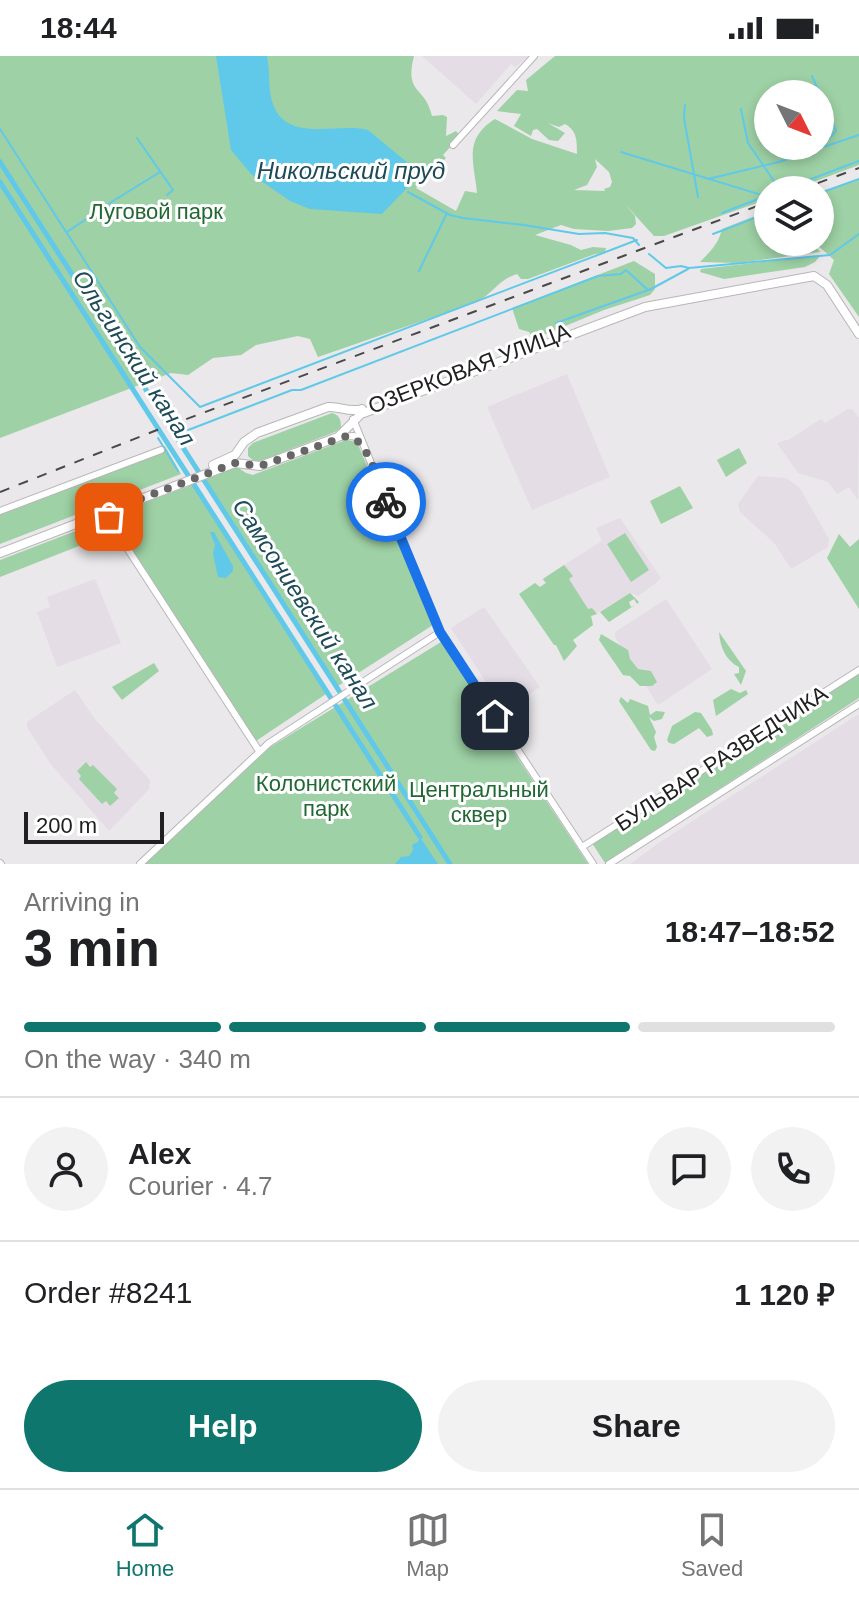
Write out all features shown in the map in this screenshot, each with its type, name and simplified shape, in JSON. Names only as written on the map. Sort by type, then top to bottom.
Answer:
[{"type":"street","points":[[453,145],[534,56]]},
{"type":"street","name":"ОЗЕРКОВАЯ УЛИЦА","points":[[338,437],[352,415],[650,301],[796,273],[818,275]]},
{"type":"street","points":[[818,275],[830,281],[859,326]]},
{"type":"street","points":[[818,275],[859,334]]},
{"type":"street","name":"ОЗЕРКОВАЯ УЛИЦА","points":[[206,471],[235,455],[248,438],[257,433],[328,407],[340,407],[352,415]]},
{"type":"street","points":[[352,415],[440,632],[593,864]]},
{"type":"street","name":"ОЗЕРКОВАЯ УЛИЦА","points":[[0,550],[206,471],[237,462],[255,466],[338,437],[354,436],[362,444]]},
{"type":"street","points":[[248,438],[244,454],[255,466]]},
{"type":"street","points":[[0,511],[161,450]]},
{"type":"street","points":[[105,510],[259,751]]},
{"type":"street","points":[[140,864],[259,751],[440,632]]},
{"type":"street","name":"БУЛЬВАР РАЗВЕДЧИКА","points":[[582,847],[859,670]]},
{"type":"street","name":"БУЛЬВАР РАЗВЕДЧИКА","points":[[609,864],[859,704]]},
{"type":"shaded area","points":[[422,56],[529,56],[515,67],[511,64],[476,104]]},
{"type":"shaded area","points":[[567,374],[610,477],[532,510],[487,407]]},
{"type":"shaded area","points":[[852,409],[859,418],[858,500],[849,487],[837,494],[828,482],[798,473],[777,443],[790,439],[821,419],[825,423]]},
{"type":"shaded area","points":[[758,476],[786,478],[800,488],[829,539],[828,547],[791,569],[775,544],[740,512],[738,504]]},
{"type":"shaded area","points":[[620,518],[661,578],[657,582],[638,596],[630,593],[592,616],[580,615],[540,587],[545,583],[542,579],[602,541],[596,528]]},
{"type":"shaded area","points":[[95,579],[121,643],[57,667],[37,612],[50,607],[47,597]]},
{"type":"shaded area","points":[[666,599],[712,669],[658,705],[615,637],[615,632]]},
{"type":"shaded area","points":[[484,607],[540,687],[504,710],[451,628]]},
{"type":"shaded area","points":[[75,690],[95,719],[150,780],[149,789],[109,831],[50,763],[27,727],[27,722]]},
{"type":"shaded area","points":[[859,714],[859,864],[630,864],[660,842]]},
{"type":"green space","name":"Луговой парк","points":[[0,56],[414,56],[413,84],[425,99],[432,116],[447,117],[446,136],[456,131],[460,136],[443,155],[446,158],[416,188],[456,211],[465,191],[477,193],[474,143],[495,119],[532,139],[577,154],[576,136],[565,124],[559,127],[548,123],[565,133],[558,141],[549,140],[537,129],[531,136],[514,126],[521,114],[497,111],[517,90],[528,91],[526,80],[555,56],[859,56],[859,165],[830,176],[754,176],[754,204],[664,236],[654,236],[624,203],[635,216],[636,224],[632,228],[608,231],[561,225],[535,235],[581,250],[606,248],[605,253],[528,279],[521,279],[517,274],[511,276],[477,302],[318,357],[310,339],[298,336],[256,345],[241,355],[213,358],[188,375],[171,373],[0,438]],"holes":[[[595,159],[609,172],[612,182],[605,191],[574,190],[587,185],[597,167]]]},
{"type":"green space","points":[[859,179],[859,317],[829,274],[834,260],[830,256],[834,256],[834,188]]},
{"type":"green space","points":[[754,216],[754,256],[790,256],[738,263],[700,262],[711,251],[722,229]]},
{"type":"green space","points":[[820,256],[805,267],[724,279],[700,272],[701,269]]},
{"type":"green space","points":[[634,261],[655,274],[655,289],[650,295],[534,339],[529,332],[519,329],[512,308]]},
{"type":"green space","points":[[332,413],[341,423],[341,428],[335,432],[260,461],[248,456],[248,448],[253,443]]},
{"type":"green space","points":[[346,440],[357,442],[433,625],[338,686],[204,480],[237,467],[253,475]]},
{"type":"green space","points":[[165,446],[181,474],[0,544],[0,508]]},
{"type":"green space","points":[[739,448],[747,463],[726,477],[717,460]]},
{"type":"green space","points":[[192,485],[326,694],[256,741],[113,521],[116,513]]},
{"type":"green space","points":[[680,486],[693,508],[661,524],[650,501]]},
{"type":"green space","points":[[105,522],[112,533],[0,577],[0,560]]},
{"type":"green space","points":[[625,533],[649,570],[631,582],[607,544]]},
{"type":"green space","points":[[839,534],[850,547],[859,539],[859,609],[827,558]]},
{"type":"green space","points":[[564,565],[573,576],[569,579],[588,609],[592,608],[597,614],[591,616],[593,625],[573,640],[577,646],[564,661],[519,594],[535,583],[540,587],[546,583],[543,579]]},
{"type":"green space","points":[[630,593],[639,602],[637,604],[634,599],[629,602],[631,607],[635,605],[609,622],[600,612]]},
{"type":"green space","points":[[719,632],[746,671],[741,685],[734,674],[739,673],[739,667],[724,653]]},
{"type":"green space","points":[[601,634],[628,650],[630,659],[638,669],[651,671],[657,682],[652,686],[640,686],[630,676],[623,675],[599,640]]},
{"type":"green space","points":[[441,642],[588,864],[145,864],[267,749]]},
{"type":"green space","points":[[154,663],[159,671],[122,700],[112,687]]},
{"type":"green space","points":[[859,674],[859,698],[605,863],[592,843]]},
{"type":"green space","points":[[731,689],[740,693],[746,690],[748,694],[716,716],[713,700]]},
{"type":"green space","points":[[621,697],[628,703],[630,699],[648,706],[650,715],[656,711],[665,712],[662,719],[654,721],[649,717],[656,732],[655,751],[651,750],[619,701]]},
{"type":"green space","points":[[695,712],[701,713],[713,735],[707,737],[699,728],[674,744],[669,743],[667,740],[672,726]]},
{"type":"green space","points":[[86,762],[117,789],[114,793],[119,798],[110,806],[106,801],[102,804],[79,779],[81,776],[77,771]]},
{"type":"water","name":"Никольский пруд","points":[[216,56],[267,56],[272,101],[278,115],[300,127],[368,130],[414,168],[415,175],[407,188],[382,214],[310,209],[290,201],[251,174],[231,150]]},
{"type":"water","points":[[210,532],[214,532],[233,566],[233,571],[226,578],[218,577],[213,554],[215,545]]},
{"type":"water","points":[[420,837],[438,864],[395,864],[401,857],[409,856],[412,845]]},
{"type":"waterway","points":[[812,76],[814,80]]},
{"type":"waterway","points":[[685,105],[684,118],[698,197]]},
{"type":"waterway","points":[[741,109],[748,143],[770,176]]},
{"type":"waterway","points":[[834,126],[834,133]]},
{"type":"waterway","points":[[0,129],[140,347],[200,407],[637,240]]},
{"type":"waterway","points":[[708,179],[779,162],[859,135]]},
{"type":"waterway","points":[[137,138],[173,190],[167,195]]},
{"type":"waterway","points":[[621,152],[754,193]]},
{"type":"waterway","points":[[819,176],[859,161]]},
{"type":"waterway","name":"Самсониевский канал","points":[[0,162],[450,864]]},
{"type":"waterway","points":[[118,198],[160,172]]},
{"type":"waterway","points":[[834,188],[859,179]]},
{"type":"waterway","name":"Ольгинский канал","points":[[0,182],[420,837]]},
{"type":"waterway","points":[[408,192],[450,215],[463,218],[579,234],[605,233],[633,238],[639,245]]},
{"type":"waterway","points":[[67,232],[119,197]]},
{"type":"waterway","points":[[722,213],[754,200]]},
{"type":"waterway","points":[[419,271],[446,215]]},
{"type":"waterway","points":[[713,234],[754,218]]},
{"type":"waterway","points":[[649,254],[666,268],[830,255],[859,234]]},
{"type":"waterway","points":[[556,323],[651,289],[688,269]]},
{"type":"waterway","points":[[183,432],[598,276],[621,274],[626,270],[648,290]]},
{"type":"waterway","points":[[158,438],[178,471]]},
{"type":"railway","points":[[834,177],[859,168]]},
{"type":"railway","points":[[0,492],[157,430],[754,207]]},
{"type":"way so far","points":[[109,517],[106,512],[235,463],[260,466],[347,436],[354,436],[362,444],[386,502]]},
{"type":"route","points":[[386,502],[440,632],[495,716]]},
{"type":"park label","name":"Колонистский парк","points":[[326,796]]},
{"type":"park label","name":"Центральный сквер","points":[[479,802]]}]
